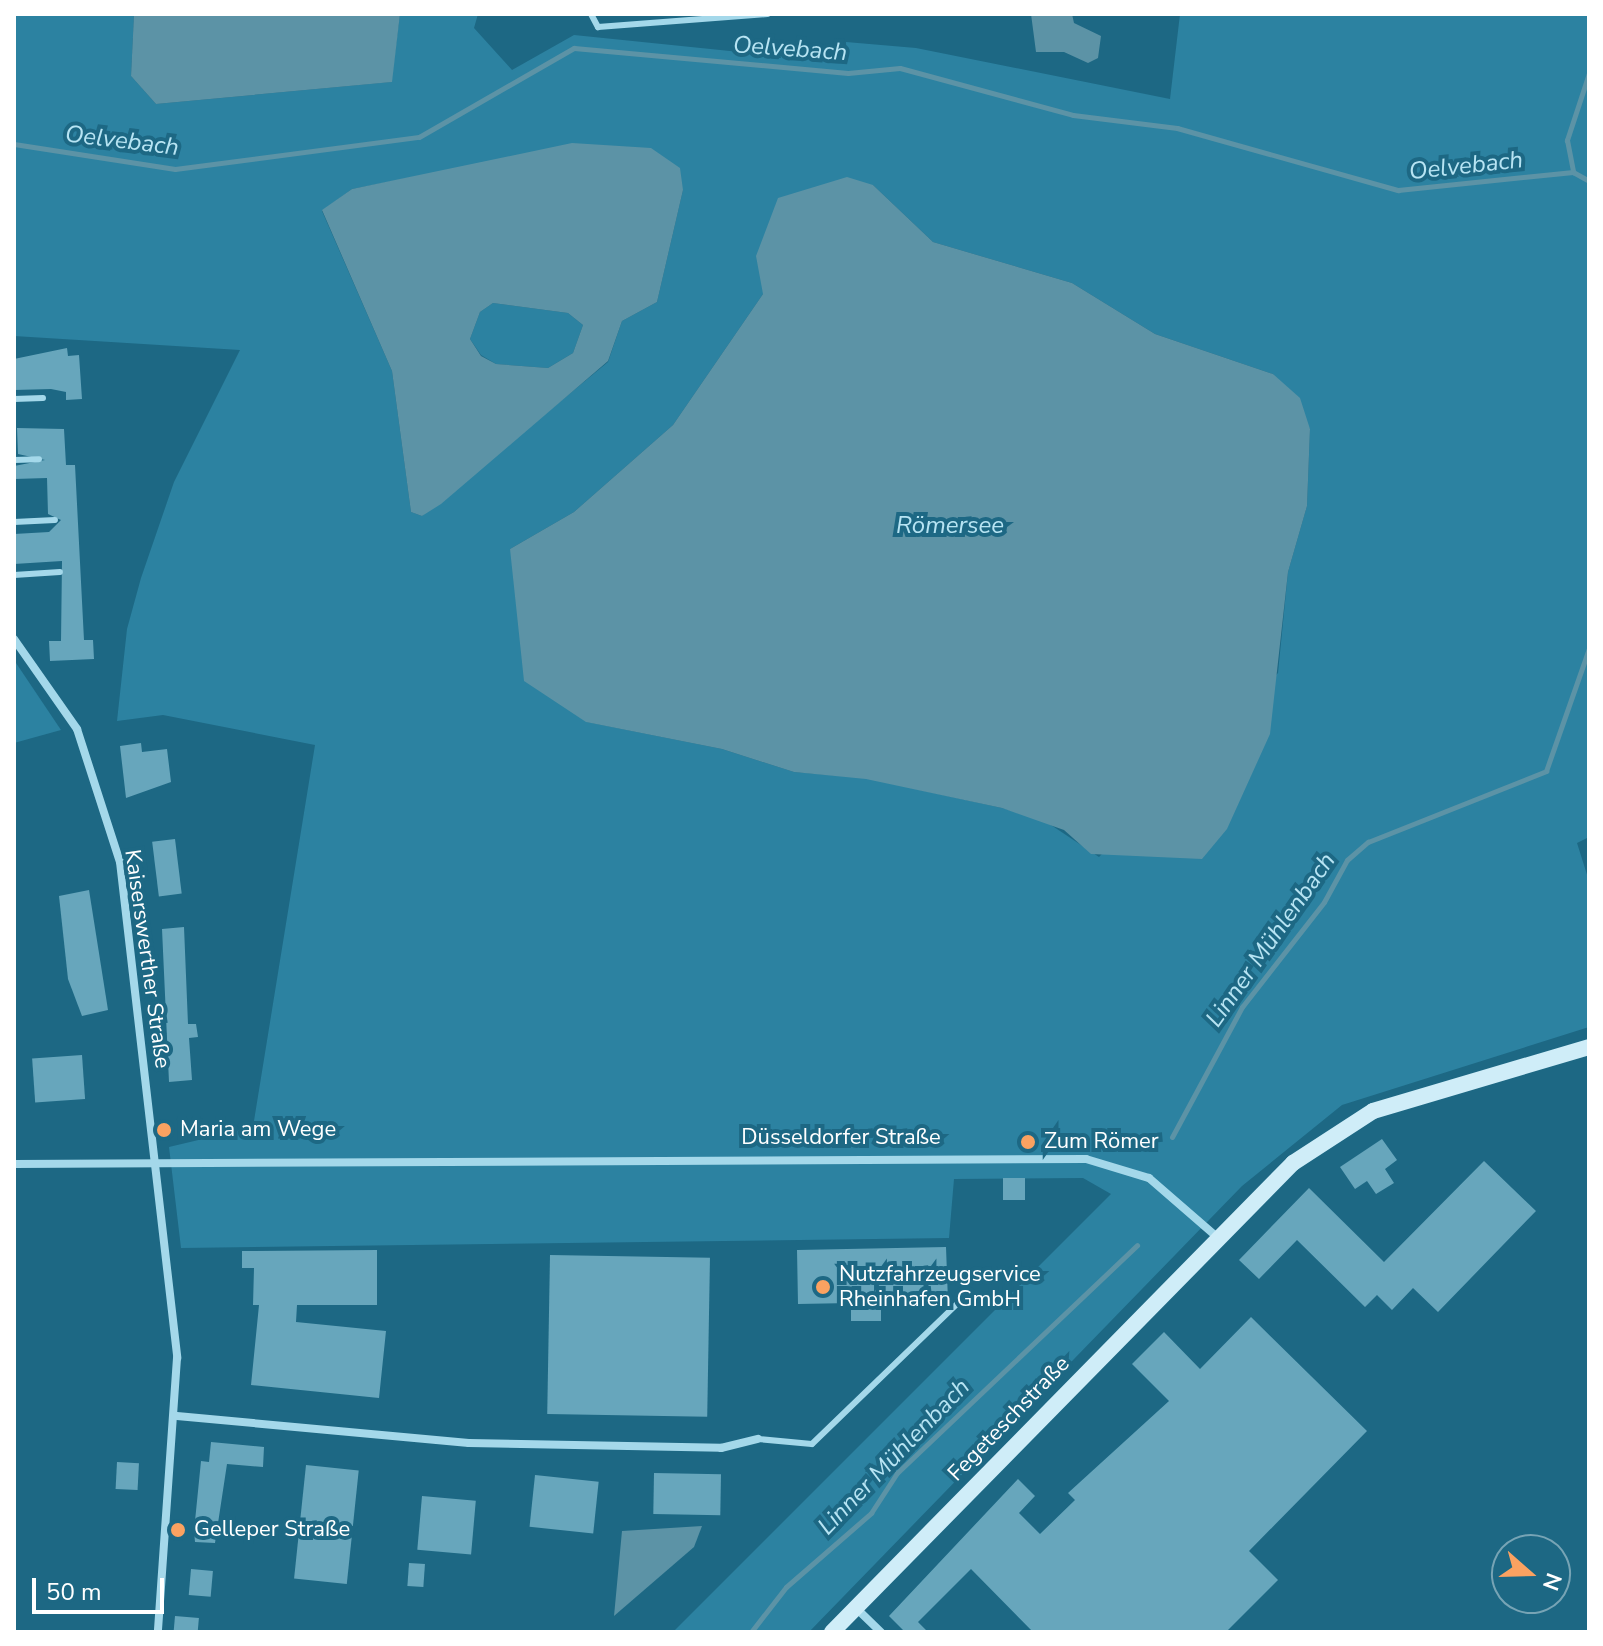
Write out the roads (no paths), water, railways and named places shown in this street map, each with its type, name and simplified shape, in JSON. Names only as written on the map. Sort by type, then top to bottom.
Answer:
[{"type":"main road","points":[[1217,1237],[1293,1163],[1373,1111],[1589,1047]]},
{"type":"main road","name":"Fegeteschstraße","points":[[832,1632],[1217,1237]]},
{"type":"street","name":"Kaiserswerther Straße","points":[[14,639],[77,729],[120,862],[156,1163]]},
{"type":"street","name":"Düsseldorfer Straße","points":[[14,1164],[1086,1159],[1149,1178],[1217,1237]]},
{"type":"street","points":[[156,1163],[177,1416],[158,1632]]},
{"type":"street","points":[[177,1416],[469,1443],[721,1448],[758,1439]]},
{"type":"street","points":[[856,1607],[881,1632]]},
{"type":"lane","points":[[591,14],[598,27],[768,14]]},
{"type":"lane","points":[[14,399],[43,398]]},
{"type":"lane","points":[[14,460],[39,459]]},
{"type":"lane","points":[[14,522],[55,520]]},
{"type":"lane","points":[[14,575],[60,572]]},
{"type":"lane","points":[[758,1439],[812,1444],[964,1297],[965,1273]]},
{"type":"water","points":[[134,14],[400,14],[392,82],[156,104],[131,76]]},
{"type":"water","points":[[1031,14],[1072,14],[1074,23],[1101,36],[1098,58],[1088,63],[1064,52],[1036,52]]},
{"type":"water","points":[[572,143],[651,148],[680,168],[683,190],[657,302],[622,321],[608,361],[441,504],[422,516],[411,512],[392,371],[322,210],[352,189]],"holes":[[[493,303],[568,313],[583,325],[573,353],[548,368],[496,364],[481,356],[470,339],[480,312]]]},
{"type":"water","name":"Römersee","points":[[847,177],[873,185],[933,242],[1072,283],[1155,334],[1273,374],[1300,398],[1310,429],[1307,506],[1288,572],[1270,734],[1227,829],[1202,859],[1091,854],[1064,830],[1002,808],[866,779],[794,772],[722,749],[586,722],[524,681],[510,549],[574,512],[673,425],[763,294],[756,256],[778,198]]},
{"type":"water","points":[[702,1526],[694,1547],[614,1616],[622,1531]]},
{"type":"waterway","name":"Oelvebach","points":[[14,144],[175,169],[419,137],[574,48],[848,73],[900,68],[1073,115],[1177,128],[1398,190],[1573,172]]},
{"type":"waterway","name":"Linner Mühlenbach","points":[[1589,73],[1567,140],[1573,172],[1589,181]]},
{"type":"waterway","name":"Linner Mühlenbach","points":[[1172,1137],[1242,1007],[1324,902],[1347,860],[1368,842],[1546,771],[1589,648]]},
{"type":"waterway","name":"Linner Mühlenbach","points":[[751,1632],[786,1587],[871,1513],[897,1473],[1137,1245]]},
{"type":"place","name":"Maria am Wege","points":[[164,1130]]},
{"type":"place","name":"Zum Römer","points":[[1028,1142]]},
{"type":"place","name":"Nutzfahrzeugservice Rheinhafen GmbH","points":[[823,1287]]},
{"type":"place","name":"Gelleper Straße","points":[[178,1530]]}]
